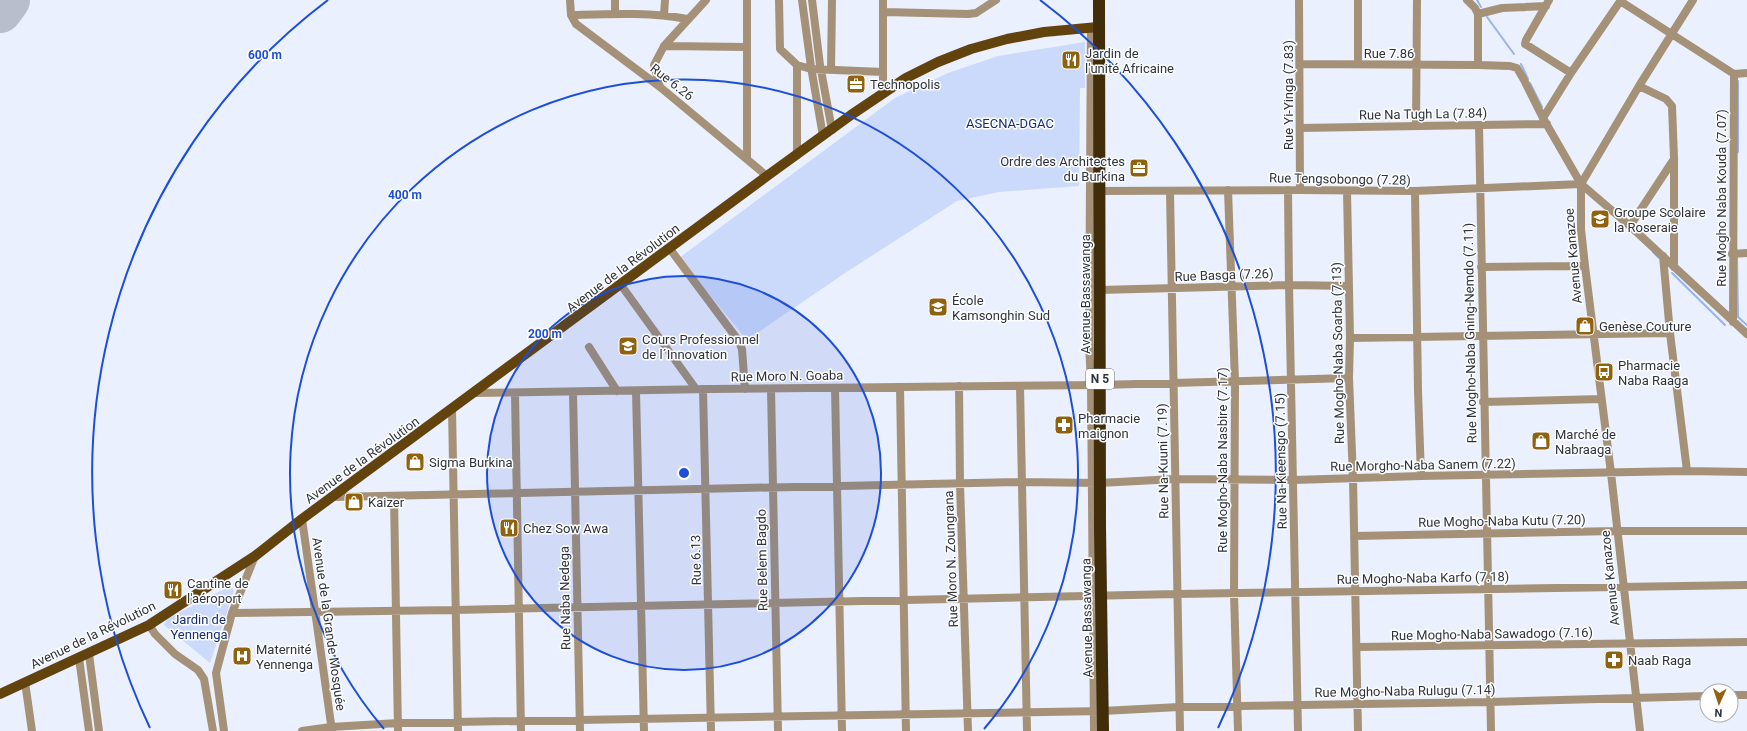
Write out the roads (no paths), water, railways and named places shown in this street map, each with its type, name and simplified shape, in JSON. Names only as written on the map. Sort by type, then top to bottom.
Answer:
[{"type":"highway","name":"Avenue Bassawanga","points":[[1098,0],[1095,27],[1099,191],[1099,290],[1095,385],[1096,597],[1098,711],[1103,731]]},
{"type":"main road","name":"Avenue de la Révolution","points":[[0,694],[149,625],[255,556],[767,176],[883,93],[922,69],[971,49],[1022,36],[1095,27]]},
{"type":"street","points":[[615,0],[615,13]]},
{"type":"street","points":[[664,15],[665,0]]},
{"type":"street","points":[[660,87],[654,65],[664,46],[687,19],[706,0]]},
{"type":"street","points":[[747,0],[747,158]]},
{"type":"street","points":[[779,0],[780,48],[797,66],[811,69],[883,72]]},
{"type":"street","points":[[802,0],[811,69],[828,133]]},
{"type":"street","points":[[812,0],[828,133]]},
{"type":"street","points":[[831,70],[832,0]]},
{"type":"street","points":[[883,93],[884,0]]},
{"type":"street","points":[[884,12],[968,14],[976,13],[996,0]]},
{"type":"street","name":"Rue Yi-Yinga (7.83)","points":[[1299,0],[1300,190]]},
{"type":"street","points":[[1358,0],[1358,64]]},
{"type":"street","points":[[1416,126],[1417,0]]},
{"type":"street","points":[[1467,0],[1475,8],[1478,14],[1478,65]]},
{"type":"street","points":[[1581,184],[1639,86],[1693,0]]},
{"type":"street","points":[[569,1],[571,15],[615,13],[664,15],[687,19]]},
{"type":"street","points":[[1747,73],[1734,74],[1620,1],[1571,74],[1545,121],[1581,184],[1630,226],[1747,334]]},
{"type":"street","points":[[1478,14],[1502,4],[1548,3]]},
{"type":"street","points":[[1548,3],[1525,44],[1571,74]]},
{"type":"street","name":"Rue 6.26","points":[[571,15],[576,24],[660,87],[767,176]]},
{"type":"street","points":[[1095,27],[1089,342],[1095,385]]},
{"type":"street","points":[[806,30],[815,28]]},
{"type":"street","points":[[664,46],[747,47]]},
{"type":"street","name":"Rue 7.86","points":[[1300,64],[1510,66],[1517,68],[1545,121]]},
{"type":"street","points":[[797,66],[797,156]]},
{"type":"street","name":"Rue Mogho Naba Kouda (7.07)","points":[[1733,322],[1732,254],[1734,74]]},
{"type":"street","points":[[1639,86],[1666,99],[1671,105],[1674,158],[1674,267]]},
{"type":"street","name":"Rue Na Tugh La (7.84)","points":[[1300,128],[1479,126],[1545,121]]},
{"type":"street","name":"Rue Mogho-Naba Gning-Nemdo (7.11)","points":[[1479,126],[1483,402],[1489,589],[1491,731]]},
{"type":"street","points":[[1630,226],[1674,158]]},
{"type":"street","name":"Rue Tengsobongo (7.28)","points":[[1099,191],[1170,192],[1300,190],[1415,192],[1581,184]]},
{"type":"street","name":"Avenue Kanazoe","points":[[1581,184],[1581,229],[1611,473],[1629,644],[1640,731]]},
{"type":"street","name":"Rue Mogho-Naba Nasbire (7.17)","points":[[1228,190],[1235,382],[1234,593],[1238,731]]},
{"type":"street","name":"Rue Na-Kieensgo (7.15)","points":[[1288,190],[1298,731]]},
{"type":"street","name":"Rue Mogho-Naba Soarba (7.13)","points":[[1347,191],[1350,338],[1349,378],[1353,478],[1358,731]]},
{"type":"street","name":"Rue Na-Kuuni (7.19)","points":[[1170,192],[1180,731]]},
{"type":"street","points":[[1415,192],[1421,476]]},
{"type":"street","points":[[670,249],[738,340],[742,349],[745,389]]},
{"type":"street","points":[[1732,254],[1747,253]]},
{"type":"street","points":[[1663,256],[1670,333],[1687,471]]},
{"type":"street","points":[[1481,267],[1585,266]]},
{"type":"street","name":"Rue Basga (7.26)","points":[[1099,290],[1289,284],[1349,286]]},
{"type":"street","points":[[621,285],[699,389]]},
{"type":"street","points":[[1350,338],[1670,333]]},
{"type":"street","points":[[589,348],[617,391]]},
{"type":"street","name":"Rue Moro N. Goaba","points":[[474,393],[1095,385],[1174,382],[1235,382],[1292,378],[1349,378]]},
{"type":"street","name":"Rue Moro N. Zoungrana","points":[[959,386],[960,484],[968,731]]},
{"type":"street","points":[[1020,386],[1025,597],[1026,731]]},
{"type":"street","points":[[900,387],[906,731]]},
{"type":"street","points":[[835,388],[842,731]]},
{"type":"street","name":"Rue 6.13","points":[[699,389],[706,489],[711,731]]},
{"type":"street","name":"Rue Belem Bagdo","points":[[771,389],[778,731]]},
{"type":"street","points":[[636,391],[644,731]]},
{"type":"street","name":"Rue Naba Nedega","points":[[573,392],[580,731]]},
{"type":"street","points":[[515,393],[521,731]]},
{"type":"street","points":[[1483,402],[1601,399]]},
{"type":"street","points":[[452,409],[458,731]]},
{"type":"street","name":"Rue Morgho-Naba Sanem (7.22)","points":[[333,497],[1022,482],[1096,483],[1175,479],[1294,480],[1687,471],[1747,472]]},
{"type":"street","points":[[394,496],[398,727]]},
{"type":"street","name":"Avenue de la Grande Mosquée","points":[[302,520],[332,729]]},
{"type":"street","name":"Rue Mogho-Naba Kutu (7.20)","points":[[1354,536],[1617,531],[1747,531]]},
{"type":"street","points":[[224,731],[216,674],[232,613],[255,556]]},
{"type":"street","name":"Rue Mogho-Naba Karfo (7.18)","points":[[232,613],[455,610],[904,599],[964,600],[1025,597],[1096,597],[1177,594],[1747,585]]},
{"type":"street","points":[[149,625],[155,634],[175,654],[198,670],[204,679],[213,731]]},
{"type":"street","name":"Rue Mogho-Naba Sawadogo (7.16)","points":[[1357,647],[1747,642]]},
{"type":"street","points":[[84,656],[89,731]]},
{"type":"street","points":[[84,656],[99,731]]},
{"type":"street","points":[[25,682],[32,731]]},
{"type":"street","name":"Rue Mogho-Naba Rulugu (7.14)","points":[[302,731],[398,727],[458,722],[842,714],[1098,711],[1237,706],[1490,702],[1699,696]]},
{"type":"street","points":[[1094,731],[1098,711]]},
{"type":"waterway","points":[[1477,0],[1481,7]]},
{"type":"waterway","points":[[1487,17],[1514,54]]},
{"type":"waterway","points":[[1521,64],[1528,79]]},
{"type":"waterway","points":[[1738,81],[1738,152]]},
{"type":"waterway","points":[[1530,83],[1542,107]]},
{"type":"waterway","points":[[1653,252],[1659,258]]},
{"type":"waterway","points":[[1737,257],[1738,317],[1747,325]]},
{"type":"waterway","points":[[1672,273],[1725,325]]},
{"type":"place","name":"Jardin de l'unité Africaine","points":[[1071,60]]},
{"type":"place","name":"Technopolis","points":[[856,84]]},
{"type":"place","name":"Ordre des Architectes du Burkina","points":[[1139,168]]},
{"type":"place","name":"Groupe Scolaire la Roseraie","points":[[1600,219]]},
{"type":"place","name":"École Kamsonghin Sud","points":[[938,307]]},
{"type":"place","name":"Genèse Couture","points":[[1585,326]]},
{"type":"place","name":"Cours Professionnel de l´Innovation","points":[[628,346]]},
{"type":"place","name":"Pharmacie Naba Raaga","points":[[1604,372]]},
{"type":"place","name":"Pharmacie maignon","points":[[1064,425]]},
{"type":"place","name":"Marché de Nabraaga","points":[[1541,441]]},
{"type":"place","name":"Sigma Burkina","points":[[415,462]]},
{"type":"place","name":"Kaizer","points":[[354,502]]},
{"type":"place","name":"Chez Sow Awa","points":[[509,528]]},
{"type":"place","name":"Cantine de l'aéroport","points":[[173,590]]},
{"type":"place","name":"Maternité Yennenga","points":[[242,656]]},
{"type":"place","name":"Naab Raga","points":[[1614,660]]},
{"type":"park label","name":"ASECNA-DGAC","points":[[1010,123]]},
{"type":"park label","name":"Jardin de Yennenga","points":[[199,626]]}]
